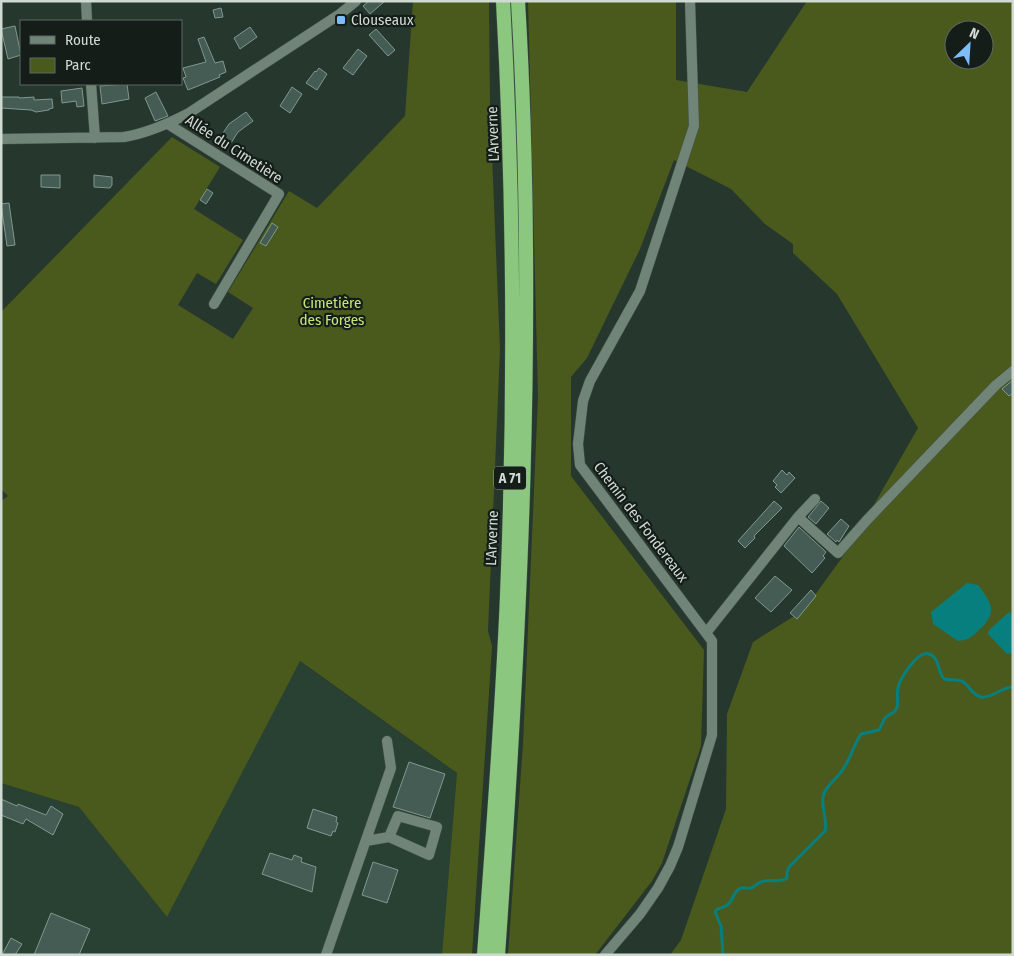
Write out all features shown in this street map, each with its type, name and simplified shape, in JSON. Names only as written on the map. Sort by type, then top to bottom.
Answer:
[{"type":"highway","name":"L'Arverne","points":[[484,955],[506,597],[512,393],[511,213],[503,1]]},
{"type":"highway","name":"L'Arverne","points":[[498,955],[520,597],[526,402],[526,217],[518,1]]},
{"type":"street","points":[[86,1],[87,20]]},
{"type":"street","points":[[1,139],[95,138],[140,134],[168,124],[300,40],[356,1]]},
{"type":"street","name":"Chemin des Fondereaux","points":[[605,955],[640,914],[670,866],[678,847],[712,735],[712,641],[580,465],[578,444],[583,401],[590,381],[640,291],[694,126],[690,1]]},
{"type":"street","points":[[91,85],[95,138]]},
{"type":"street","name":"Allée du Cimetière","points":[[168,124],[279,194],[214,304]]},
{"type":"street","points":[[798,517],[838,553],[996,385],[1013,371]]},
{"type":"street","points":[[706,633],[798,517],[815,499]]},
{"type":"street","points":[[326,955],[391,768],[387,740]]},
{"type":"street","points":[[366,841],[389,837],[429,855],[437,827],[398,816],[389,837]]},
{"type":"shaded area","points":[[299,661],[457,773],[442,955],[1,955],[1,783],[79,807],[167,917]]},
{"type":"green space","name":"Cimetière des Forges","points":[[413,1],[489,1],[490,106],[500,350],[488,631],[492,646],[472,955],[442,955],[457,773],[300,661],[167,917],[79,807],[1,783],[1,501],[8,496],[1,489],[1,312],[172,137],[220,167],[194,209],[243,240],[216,284],[197,273],[178,305],[233,339],[253,308],[228,292],[289,191],[317,208],[405,116]]},
{"type":"green space","points":[[528,1],[676,1],[676,80],[747,92],[807,1],[1013,1],[1013,955],[670,955],[681,940],[726,809],[727,714],[753,642],[804,610],[849,548],[918,428],[837,294],[793,253],[793,244],[765,224],[731,189],[674,160],[640,249],[587,358],[571,377],[571,476],[704,650],[701,746],[662,863],[652,881],[595,955],[508,955],[523,744],[538,397]]},
{"type":"water","points":[[967,583],[978,585],[987,597],[991,613],[985,624],[974,635],[958,641],[933,624],[931,612]]},
{"type":"water","points":[[1009,612],[1013,616],[1013,653],[1007,654],[988,634],[989,630]]},
{"type":"building","points":[[369,1],[385,1],[370,14],[363,6]]},
{"type":"building","points":[[221,8],[223,17],[215,18],[213,10]]},
{"type":"building","points":[[15,26],[20,55],[8,59],[1,29]]},
{"type":"building","points":[[250,27],[257,37],[240,49],[234,38]]},
{"type":"building","points":[[376,29],[395,50],[388,56],[369,35]]},
{"type":"building","points":[[204,37],[215,63],[223,61],[226,72],[219,75],[220,77],[188,90],[183,78],[186,77],[183,68],[206,62],[198,39]]},
{"type":"building","points":[[358,49],[367,56],[353,75],[343,68]]},
{"type":"building","points":[[319,68],[327,74],[317,90],[306,83]]},
{"type":"building","points":[[127,85],[129,99],[102,104],[100,86]]},
{"type":"building","points":[[292,87],[302,94],[290,113],[280,106]]},
{"type":"building","points":[[82,88],[84,106],[77,107],[76,101],[62,103],[61,91]]},
{"type":"building","points":[[156,92],[168,116],[155,121],[145,98]]},
{"type":"building","points":[[1,97],[34,97],[34,100],[52,99],[53,108],[36,112],[1,108]]},
{"type":"building","points":[[246,112],[253,121],[238,132],[231,143],[221,136],[229,124]]},
{"type":"building","points":[[41,175],[60,175],[60,188],[41,187]]},
{"type":"building","points":[[94,175],[112,177],[110,188],[94,187]]},
{"type":"building","points":[[207,189],[213,193],[206,204],[200,200]]},
{"type":"building","points":[[9,203],[15,245],[7,246],[1,204]]},
{"type":"building","points":[[272,223],[278,227],[266,246],[260,243]]},
{"type":"building","points":[[1013,380],[1013,393],[1009,396],[1002,389]]},
{"type":"building","points":[[782,470],[787,475],[789,472],[795,478],[781,493],[775,487],[777,485],[773,481]]},
{"type":"building","points":[[774,501],[782,508],[754,536],[755,538],[745,548],[738,541]]},
{"type":"building","points":[[821,501],[829,508],[816,524],[808,517]]},
{"type":"building","points":[[841,519],[849,526],[839,542],[837,540],[836,542],[827,534]]},
{"type":"building","points":[[799,527],[826,552],[823,556],[825,558],[812,573],[784,546]]},
{"type":"building","points":[[775,576],[792,590],[771,612],[755,598]]},
{"type":"building","points":[[811,590],[816,596],[797,619],[790,613]]},
{"type":"building","points":[[409,762],[445,774],[430,818],[393,807]]},
{"type":"building","points":[[1,799],[46,815],[51,806],[63,814],[53,835],[26,819],[23,824],[1,815]]},
{"type":"building","points":[[313,809],[337,817],[336,822],[338,823],[335,832],[333,831],[331,836],[307,828]]},
{"type":"building","points":[[270,853],[292,860],[294,855],[302,858],[301,862],[316,867],[312,892],[262,874]]},
{"type":"building","points":[[373,862],[398,870],[387,903],[362,895]]},
{"type":"building","points":[[51,913],[90,929],[79,955],[34,955]]},
{"type":"building","points":[[11,938],[22,944],[15,955],[2,955]]},
{"type":"waterway","points":[[723,955],[721,926],[715,912],[717,909],[727,905],[740,888],[751,888],[764,881],[781,881],[787,878],[789,867],[825,831],[823,797],[826,790],[844,768],[861,734],[879,730],[886,717],[895,711],[898,705],[897,690],[899,684],[915,660],[925,654],[933,656],[945,679],[961,681],[981,697],[1013,687]]},
{"type":"place","name":"Clouseaux","points":[[341,20]]}]
